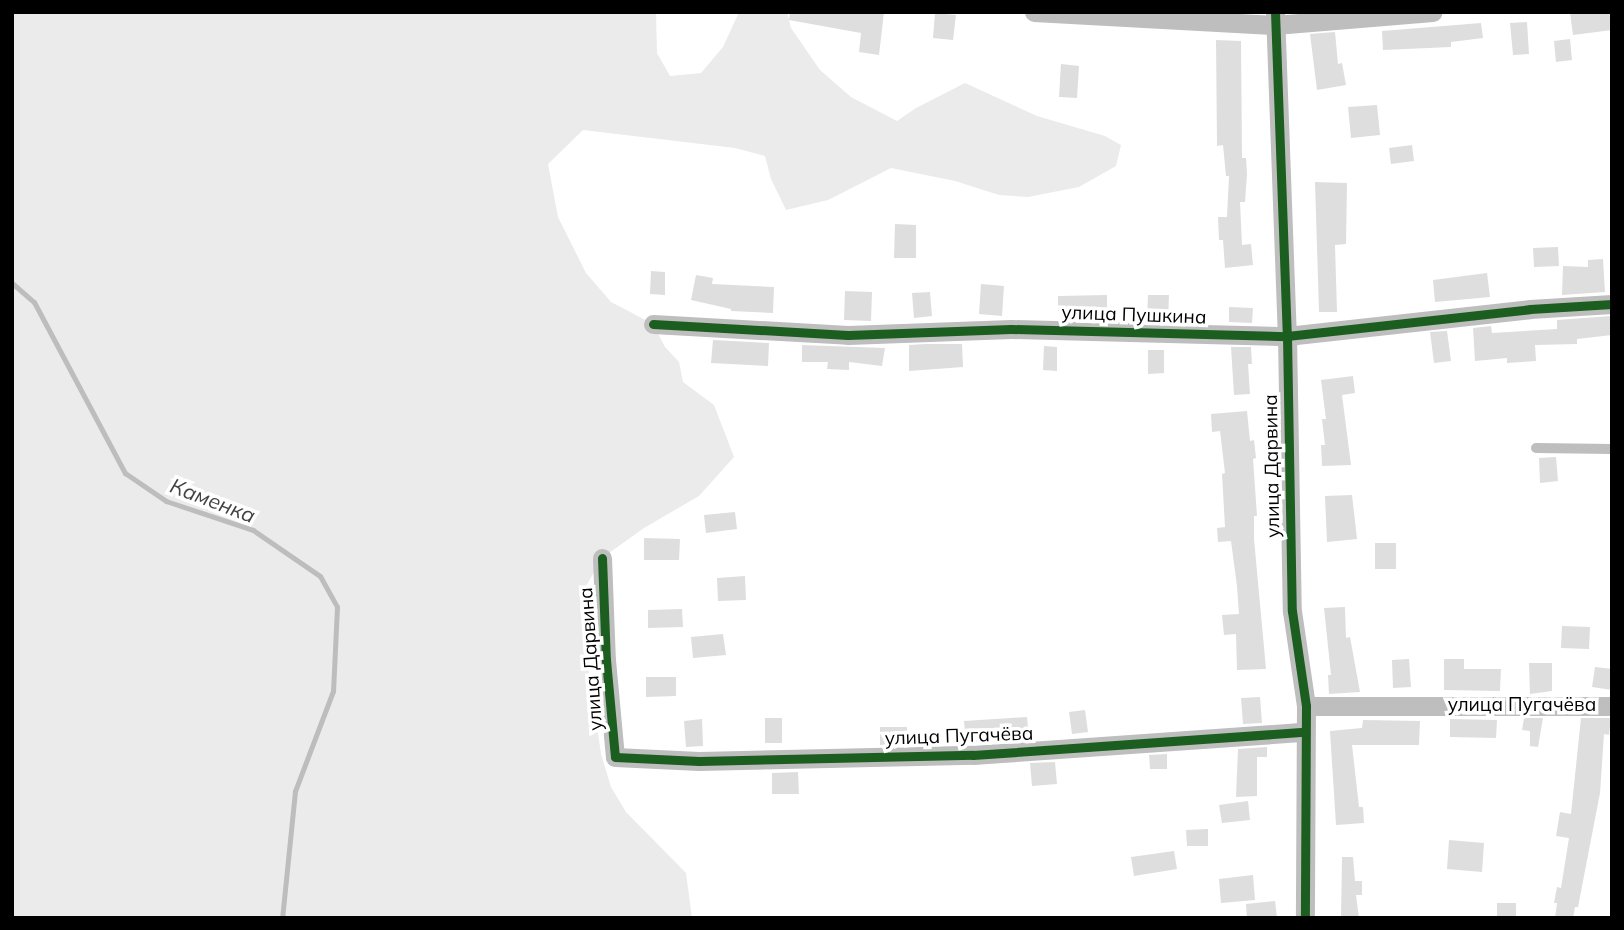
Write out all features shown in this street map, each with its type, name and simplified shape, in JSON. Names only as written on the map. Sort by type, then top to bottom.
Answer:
[{"type":"street","points":[[1034,12],[1275,19],[1432,12]]},
{"type":"street","name":"улица Дарвина","points":[[1275,19],[1287,336],[1293,611],[1306,706],[1305,918]]},
{"type":"street","name":"улица Пушкина","points":[[653,324],[848,335],[1011,329],[1287,336],[1530,309],[1612,303]]},
{"type":"street","name":"улица Дарвина","points":[[602,558],[606,660],[615,757]]},
{"type":"street","name":"улица Пугачёва","points":[[1306,706],[1612,706]]},
{"type":"street","name":"улица Пугачёва","points":[[615,757],[699,761],[973,755],[1304,732]]},
{"type":"lane","points":[[1536,448],[1612,449]]},
{"type":"shaded area","points":[[12,12],[656,12],[657,53],[670,76],[701,73],[723,47],[739,12],[787,12],[791,28],[820,70],[851,97],[897,121],[965,83],[1037,116],[1105,136],[1121,145],[1116,166],[1079,187],[1028,197],[999,195],[955,181],[891,168],[828,200],[786,210],[771,179],[765,156],[735,148],[583,130],[548,164],[558,217],[586,273],[611,302],[653,324],[665,347],[679,362],[683,382],[714,405],[734,457],[699,496],[644,528],[602,558],[584,590],[580,608],[601,754],[611,787],[626,812],[686,873],[692,918],[12,918]]},
{"type":"building","points":[[790,12],[884,12],[879,55],[859,52],[861,33],[789,20]]},
{"type":"building","points":[[1570,12],[1612,12],[1612,30],[1573,35]]},
{"type":"building","points":[[935,13],[956,15],[953,40],[933,38]]},
{"type":"building","points":[[1527,22],[1529,54],[1513,55],[1510,23]]},
{"type":"building","points":[[1481,23],[1483,38],[1451,42],[1451,47],[1383,50],[1382,31]]},
{"type":"building","points":[[1335,32],[1338,64],[1342,63],[1346,85],[1317,90],[1310,34]]},
{"type":"building","points":[[1570,39],[1572,60],[1556,62],[1554,41]]},
{"type":"building","points":[[1216,40],[1241,41],[1242,158],[1246,158],[1247,174],[1245,202],[1240,202],[1242,245],[1251,244],[1253,265],[1225,268],[1223,240],[1219,240],[1218,217],[1227,217],[1229,176],[1226,176],[1223,145],[1217,146]]},
{"type":"building","points":[[1061,64],[1079,66],[1077,98],[1059,97]]},
{"type":"building","points":[[1377,105],[1380,135],[1351,138],[1348,107]]},
{"type":"building","points":[[1412,145],[1414,161],[1391,164],[1389,148]]},
{"type":"building","points":[[1315,182],[1347,183],[1346,244],[1335,245],[1337,312],[1319,312]]},
{"type":"building","points":[[895,224],[916,225],[916,258],[894,258]]},
{"type":"building","points":[[1558,247],[1559,266],[1534,267],[1533,248]]},
{"type":"building","points":[[1603,259],[1605,292],[1562,295],[1563,266],[1588,267],[1588,260]]},
{"type":"building","points":[[651,271],[665,272],[665,295],[650,294]]},
{"type":"building","points":[[1487,273],[1490,297],[1435,302],[1433,280]]},
{"type":"building","points":[[696,275],[713,278],[712,284],[774,287],[773,313],[731,311],[691,300]]},
{"type":"building","points":[[981,284],[1004,286],[1002,316],[979,314]]},
{"type":"building","points":[[845,291],[872,292],[871,321],[844,320]]},
{"type":"building","points":[[930,292],[932,316],[914,318],[912,293]]},
{"type":"building","points":[[1107,295],[1107,319],[1089,319],[1088,311],[1058,311],[1058,296]]},
{"type":"building","points":[[1148,295],[1169,295],[1168,321],[1147,320]]},
{"type":"building","points":[[1229,307],[1253,308],[1252,323],[1229,322]]},
{"type":"building","points":[[1612,316],[1612,335],[1577,339],[1577,344],[1535,345],[1536,361],[1507,363],[1507,358],[1475,361],[1473,328],[1491,326],[1492,333],[1557,329],[1557,320]]},
{"type":"building","points":[[1447,331],[1451,361],[1434,363],[1430,332]]},
{"type":"building","points":[[713,340],[769,343],[768,366],[711,363]]},
{"type":"building","points":[[962,344],[963,367],[909,371],[909,345]]},
{"type":"building","points":[[802,345],[885,348],[882,366],[849,362],[849,370],[827,369],[828,362],[802,362]]},
{"type":"building","points":[[1044,346],[1057,347],[1057,371],[1043,370]]},
{"type":"building","points":[[1231,347],[1251,347],[1252,364],[1248,364],[1250,394],[1234,395]]},
{"type":"building","points":[[1148,350],[1164,350],[1164,373],[1148,374]]},
{"type":"building","points":[[1353,376],[1355,393],[1342,395],[1351,465],[1322,466],[1321,445],[1325,445],[1322,419],[1326,419],[1321,380]]},
{"type":"building","points":[[1247,411],[1250,441],[1254,440],[1256,458],[1253,459],[1257,516],[1254,516],[1254,539],[1266,669],[1237,670],[1236,634],[1224,635],[1222,615],[1239,614],[1231,541],[1218,542],[1217,528],[1225,527],[1222,474],[1225,473],[1220,431],[1212,432],[1211,414]]},
{"type":"building","points":[[1556,457],[1558,481],[1540,483],[1539,458]]},
{"type":"building","points":[[1352,495],[1357,539],[1327,542],[1325,496]]},
{"type":"building","points":[[735,512],[737,529],[706,533],[704,515]]},
{"type":"building","points":[[644,538],[680,539],[679,560],[644,560]]},
{"type":"building","points":[[1375,543],[1396,543],[1396,569],[1375,569]]},
{"type":"building","points":[[745,576],[746,600],[718,601],[717,578]]},
{"type":"building","points":[[1345,607],[1346,638],[1350,637],[1360,692],[1329,694],[1328,675],[1331,675],[1324,608]]},
{"type":"building","points":[[682,609],[683,627],[648,628],[648,610]]},
{"type":"building","points":[[1562,626],[1590,627],[1589,649],[1561,648]]},
{"type":"building","points":[[723,634],[726,655],[693,658],[691,637]]},
{"type":"building","points":[[1409,659],[1411,687],[1393,688],[1392,660]]},
{"type":"building","points":[[1444,659],[1464,659],[1464,669],[1501,669],[1500,691],[1444,690]]},
{"type":"building","points":[[1529,663],[1552,663],[1552,691],[1530,694]]},
{"type":"building","points":[[1595,667],[1612,669],[1612,690],[1592,687]]},
{"type":"building","points":[[646,677],[676,677],[676,696],[646,697]]},
{"type":"building","points":[[1260,697],[1262,723],[1243,724],[1241,698]]},
{"type":"building","points":[[1085,710],[1088,732],[1072,734],[1069,712]]},
{"type":"building","points":[[1027,717],[1029,738],[966,743],[964,721]]},
{"type":"building","points":[[765,718],[782,718],[782,743],[765,743]]},
{"type":"building","points":[[1524,718],[1543,718],[1538,747],[1530,746],[1530,731],[1522,730]]},
{"type":"building","points":[[1581,718],[1611,718],[1609,735],[1604,734],[1600,793],[1578,907],[1575,907],[1573,918],[1555,918],[1557,903],[1554,903],[1557,887],[1561,888],[1569,838],[1556,836],[1560,812],[1571,814]]},
{"type":"building","points":[[702,719],[703,746],[686,747],[684,721]]},
{"type":"building","points":[[1450,719],[1497,720],[1496,738],[1450,737]]},
{"type":"building","points":[[1363,720],[1420,721],[1419,745],[1352,745],[1359,807],[1363,807],[1364,823],[1336,825],[1330,731],[1362,728]]},
{"type":"building","points":[[880,727],[907,727],[907,744],[880,745]]},
{"type":"building","points":[[1267,747],[1267,757],[1257,757],[1257,796],[1236,797],[1238,749]]},
{"type":"building","points":[[1167,754],[1167,769],[1150,769],[1149,755]]},
{"type":"building","points":[[1055,762],[1057,784],[1032,786],[1030,763]]},
{"type":"building","points":[[798,772],[799,794],[772,794],[772,773]]},
{"type":"building","points":[[1248,801],[1250,820],[1222,823],[1219,805]]},
{"type":"building","points":[[1208,829],[1208,846],[1187,846],[1186,830]]},
{"type":"building","points":[[1449,840],[1484,843],[1482,872],[1447,869]]},
{"type":"building","points":[[1174,851],[1177,869],[1134,876],[1131,857]]},
{"type":"building","points":[[1342,857],[1353,857],[1355,881],[1362,881],[1362,895],[1356,895],[1359,918],[1341,918]]},
{"type":"building","points":[[1253,875],[1255,900],[1221,903],[1219,879]]},
{"type":"building","points":[[1275,901],[1277,918],[1247,918],[1246,904]]},
{"type":"building","points":[[1497,903],[1516,903],[1516,918],[1497,918]]},
{"type":"waterway","name":"Каменка","points":[[12,283],[34,302],[125,473],[166,501],[253,530],[320,576],[337,607],[333,691],[295,791],[282,918]]},
{"type":"cycle path","points":[[1275,12],[1287,336],[1292,611],[1306,706],[1305,918]]},
{"type":"cycle path","points":[[653,324],[848,335],[1011,329],[1287,336],[1530,309],[1612,304]]},
{"type":"cycle path","points":[[602,558],[606,660],[615,757],[699,761],[973,755],[1304,732]]}]
